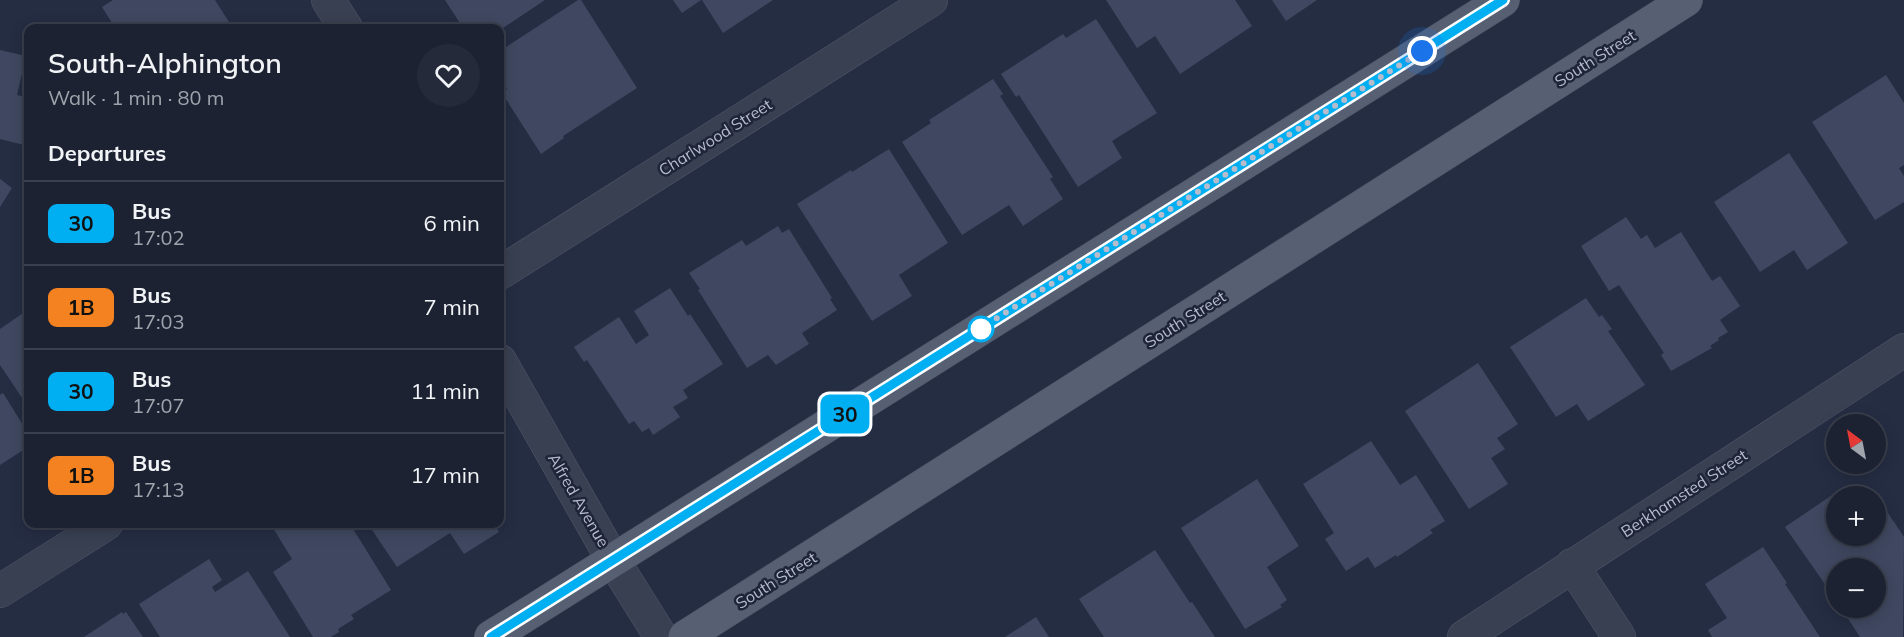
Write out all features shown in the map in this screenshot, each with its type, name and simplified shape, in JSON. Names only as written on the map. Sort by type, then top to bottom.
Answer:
[{"type":"main road","points":[[491,637],[1503,0]]},
{"type":"main road","name":"South Street","points":[[685,637],[1686,0]]},
{"type":"street","points":[[328,0],[343,24]]},
{"type":"street","name":"Charlwood Street","points":[[504,270],[932,0]]},
{"type":"street","name":"Berkhamsted Street","points":[[1464,637],[1904,350]]},
{"type":"street","name":"Alfred Avenue","points":[[504,368],[613,560],[661,637]]},
{"type":"street","points":[[0,591],[100,528]]},
{"type":"street","points":[[1572,565],[1619,637]]},
{"type":"building","points":[[113,0],[215,0],[229,22],[225,24],[110,24],[112,23],[102,7]]},
{"type":"building","points":[[445,0],[545,0],[504,27],[504,24],[460,24]]},
{"type":"building","points":[[581,0],[637,88],[563,136],[564,138],[541,154],[504,96],[504,91],[507,89],[504,84],[504,48]]},
{"type":"building","points":[[673,0],[701,0],[682,13]]},
{"type":"building","points":[[702,0],[773,0],[723,33]]},
{"type":"building","points":[[1106,0],[1235,0],[1252,26],[1180,74],[1155,36],[1137,48]]},
{"type":"building","points":[[1272,0],[1317,0],[1286,21]]},
{"type":"building","points":[[1096,19],[1157,113],[1112,141],[1122,158],[1078,187],[1019,95],[1016,97],[1001,74],[1063,34],[1066,38]]},
{"type":"building","points":[[0,50],[24,56],[17,95],[24,97],[24,145],[0,139]]},
{"type":"building","points":[[1886,75],[1904,103],[1904,165],[1899,168],[1904,176],[1904,202],[1875,220],[1812,122]]},
{"type":"building","points":[[993,79],[1003,94],[1000,96],[1053,177],[1050,179],[1063,199],[1023,226],[1009,205],[962,235],[902,142],[931,123],[929,120]]},
{"type":"building","points":[[889,149],[948,243],[899,275],[912,296],[872,321],[797,204]]},
{"type":"building","points":[[1789,153],[1848,243],[1807,270],[1794,250],[1760,272],[1714,202]]},
{"type":"building","points":[[0,179],[12,188],[0,207]]},
{"type":"building","points":[[1626,217],[1641,239],[1647,235],[1655,248],[1681,232],[1712,281],[1720,276],[1740,306],[1720,320],[1728,332],[1710,346],[1712,348],[1671,371],[1661,355],[1664,353],[1619,285],[1609,291],[1581,246]]},
{"type":"building","points":[[778,226],[782,233],[789,229],[832,298],[830,299],[837,310],[802,333],[809,344],[776,365],[768,355],[747,368],[689,273],[742,240],[746,246]]},
{"type":"building","points":[[670,288],[723,364],[683,390],[688,398],[673,407],[680,417],[653,435],[649,428],[642,432],[634,421],[629,424],[587,360],[584,362],[574,347],[619,317],[636,344],[649,335],[634,311]]},
{"type":"building","points":[[1586,298],[1599,317],[1602,315],[1612,329],[1608,331],[1645,385],[1588,421],[1577,404],[1556,417],[1510,347]]},
{"type":"building","points":[[24,312],[24,401],[0,365],[0,329]]},
{"type":"building","points":[[1478,363],[1518,424],[1497,438],[1505,449],[1491,458],[1508,484],[1469,509],[1405,411]]},
{"type":"building","points":[[3,393],[24,427],[24,450],[0,465],[0,395]]},
{"type":"building","points":[[1371,441],[1400,485],[1416,475],[1445,521],[1430,530],[1433,533],[1397,557],[1396,555],[1375,568],[1368,557],[1346,571],[1325,539],[1334,533],[1303,484]]},
{"type":"building","points":[[1257,479],[1299,546],[1267,567],[1287,600],[1280,605],[1282,607],[1245,629],[1181,528]]},
{"type":"building","points":[[1826,499],[1826,546],[1886,546],[1886,514],[1888,513],[1904,537],[1903,637],[1860,637],[1848,618],[1886,618],[1886,558],[1826,558],[1826,586],[1785,527]]},
{"type":"building","points":[[273,528],[352,528],[391,590],[351,615],[354,619],[338,629],[339,632],[331,637],[313,637],[273,572],[292,559]]},
{"type":"building","points":[[371,528],[496,528],[499,532],[464,554],[450,533],[397,567]]},
{"type":"building","points":[[1763,547],[1820,637],[1712,637],[1708,630],[1727,618],[1705,584]]},
{"type":"building","points":[[1155,550],[1215,637],[1104,637],[1079,599]]},
{"type":"building","points":[[209,559],[222,580],[212,587],[215,592],[248,571],[290,637],[160,637],[139,604]]},
{"type":"building","points":[[122,612],[123,614],[126,612],[143,637],[84,637]]},
{"type":"building","points":[[1036,617],[1049,637],[1005,637]]},
{"type":"bus line","name":"30","points":[[491,637],[1503,0]]},
{"type":"route","points":[[981,329],[975,332],[1422,51]]}]
